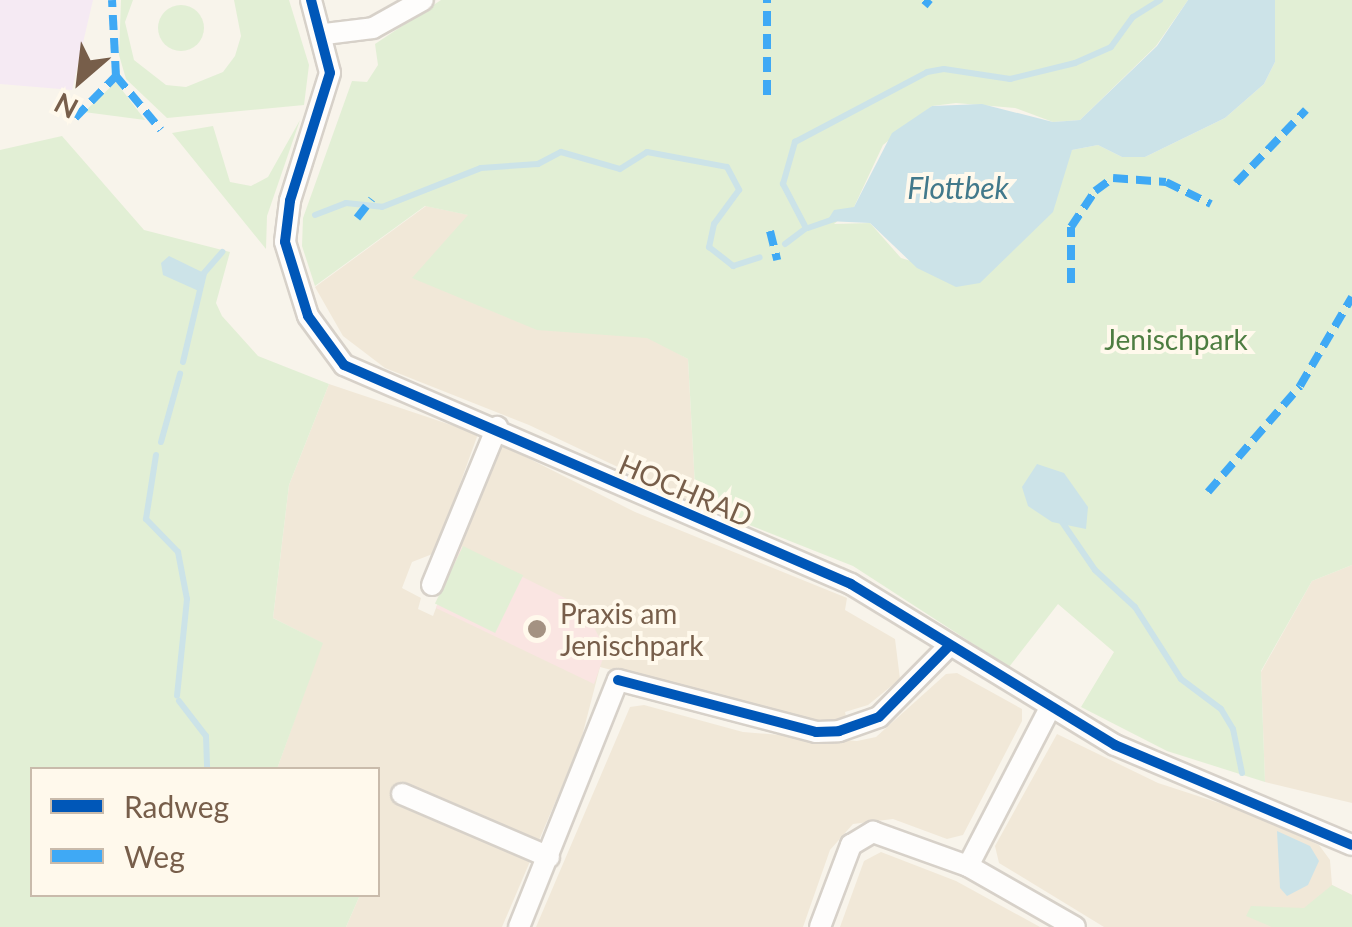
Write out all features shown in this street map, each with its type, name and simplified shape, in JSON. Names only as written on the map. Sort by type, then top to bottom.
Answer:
[{"type":"street","name":"HOCHRAD","points":[[311,0],[325,34],[327,91],[286,221],[292,276],[308,316],[344,364],[498,426],[639,497],[851,584],[1050,708],[1158,765],[1264,803],[1352,844]]},
{"type":"street","points":[[325,34],[373,28],[423,0]]},
{"type":"street","points":[[432,585],[498,426]]},
{"type":"street","points":[[519,927],[618,680],[816,732],[839,731],[879,717],[948,647]]},
{"type":"street","points":[[968,866],[1050,708]]},
{"type":"street","points":[[402,794],[548,857]]},
{"type":"street","points":[[820,927],[851,845],[862,836],[891,835],[968,866],[1076,927]]},
{"type":"shaded area","points":[[0,0],[93,0],[72,90],[0,84]]},
{"type":"shaded area","points":[[426,206],[469,215],[413,278],[613,316],[688,359],[696,504],[529,425],[385,368],[343,336],[315,287]]},
{"type":"shaded area","points":[[329,384],[478,434],[435,553],[412,562],[402,588],[421,598],[418,609],[433,616],[498,443],[635,512],[847,598],[845,610],[895,639],[900,679],[868,705],[845,712],[847,721],[813,722],[600,667],[580,744],[502,927],[346,927],[359,897],[380,897],[380,767],[278,767],[322,643],[273,618],[289,485]]},
{"type":"shaded area","name":"Praxis am Jenischpark","points":[[460,546],[583,607],[606,650],[594,684],[436,608]]},
{"type":"shaded area","points":[[1352,565],[1352,803],[1265,782],[1261,672],[1312,581]]},
{"type":"shaded area","points":[[957,673],[1022,709],[1022,721],[963,835],[947,839],[893,819],[853,824],[830,850],[803,927],[536,927],[630,707],[644,705],[743,732],[857,741],[876,737],[946,674]]},
{"type":"shaded area","points":[[1057,734],[1158,783],[1244,811],[1319,845],[1330,860],[1332,885],[1352,895],[1352,927],[1104,927],[999,863],[995,846]]},
{"type":"shaded area","points":[[881,852],[956,881],[1040,927],[840,927],[864,861]]},
{"type":"green space","points":[[121,0],[133,0],[125,22],[134,60],[166,85],[186,87],[223,72],[235,56],[241,36],[234,0],[289,0],[309,65],[304,105],[167,118],[126,79],[119,55]]},
{"type":"green space","name":"Jenischpark","points":[[441,0],[1188,0],[1156,46],[1080,120],[1053,122],[1015,108],[956,103],[932,106],[883,145],[854,207],[834,224],[870,223],[901,258],[980,282],[1072,150],[1098,145],[1122,157],[1145,157],[1225,118],[1264,84],[1275,62],[1275,0],[1352,0],[1352,565],[1312,581],[1261,671],[1265,782],[1167,751],[1081,707],[1114,652],[1058,604],[1009,667],[853,566],[696,504],[688,359],[647,338],[537,330],[412,278],[468,215],[425,206],[315,286],[302,246],[303,218],[352,81],[367,82],[378,65],[375,44]]},
{"type":"green space","points":[[181,5],[197,12],[204,28],[197,44],[181,51],[165,44],[158,28],[165,12]]},
{"type":"green space","points":[[116,82],[145,120],[84,112]]},
{"type":"green space","points":[[300,120],[267,216],[266,249],[172,133],[213,126],[230,182],[251,186],[268,177]]},
{"type":"green space","points":[[62,136],[144,230],[230,252],[216,303],[222,316],[258,356],[329,384],[289,485],[273,618],[323,643],[278,767],[30,767],[30,897],[359,897],[346,927],[0,927],[0,150]]},
{"type":"green space","points":[[463,546],[523,575],[495,633],[435,604]]},
{"type":"green space","points":[[1332,885],[1352,895],[1352,927],[1272,927],[1246,916],[1251,906],[1304,908]]},
{"type":"water","name":"Flottbek","points":[[1188,0],[1275,0],[1275,62],[1264,84],[1225,118],[1145,157],[1122,157],[1098,145],[1072,150],[1053,212],[980,283],[956,287],[917,268],[870,223],[827,221],[834,210],[854,207],[892,133],[932,106],[982,104],[1053,122],[1080,120],[1157,46]]},
{"type":"water","points":[[169,256],[204,273],[201,292],[163,275],[161,263]]},
{"type":"water","points":[[1037,464],[1064,473],[1088,507],[1086,529],[1052,522],[1028,506],[1022,487]]},
{"type":"water","points":[[1277,831],[1310,846],[1319,861],[1308,885],[1287,896],[1280,888]]},
{"type":"waterway","name":"Flottbek","points":[[785,244],[806,228],[783,184],[795,142],[927,72],[944,69],[1010,79],[1075,63],[1111,47],[1133,17],[1160,0]]},
{"type":"waterway","name":"Flottbek","points":[[315,215],[346,203],[382,207],[481,168],[538,164],[561,152],[620,169],[647,152],[727,167],[739,190],[714,224],[709,247],[733,266],[760,257]]},
{"type":"waterway","name":"Flottbek","points":[[808,228],[834,219]]},
{"type":"waterway","name":"Flottbek","points":[[183,362],[204,273],[222,252]]},
{"type":"waterway","name":"Flottbek","points":[[161,442],[180,374]]},
{"type":"waterway","name":"Flottbek","points":[[156,455],[146,519],[178,552],[187,599],[177,695]]},
{"type":"waterway","points":[[1062,522],[1095,570],[1135,607],[1181,679],[1221,709],[1233,729],[1242,773]]},
{"type":"waterway","name":"Flottbek","points":[[179,701],[206,736],[207,767]]},
{"type":"marked path","points":[[75,118],[116,76],[112,0]]},
{"type":"marked path","points":[[767,0],[767,95]]},
{"type":"marked path","points":[[924,0],[930,5]]},
{"type":"marked path","points":[[116,76],[161,130]]},
{"type":"marked path","points":[[1236,183],[1306,110]]},
{"type":"marked path","points":[[1071,283],[1071,227],[1095,191],[1113,178],[1166,182],[1211,204]]},
{"type":"marked path","points":[[357,218],[372,199]]},
{"type":"marked path","points":[[770,231],[777,260]]},
{"type":"marked path","points":[[1208,492],[1300,386],[1352,297]]},
{"type":"cycle path","points":[[311,0],[330,73],[290,201],[285,242],[308,316],[344,365],[851,584],[1115,745],[1352,845]]},
{"type":"cycle path","points":[[618,680],[816,732],[839,731],[879,717],[948,647]]},
{"type":"place","name":"Praxis am Jenischpark","points":[[537,629]]}]
